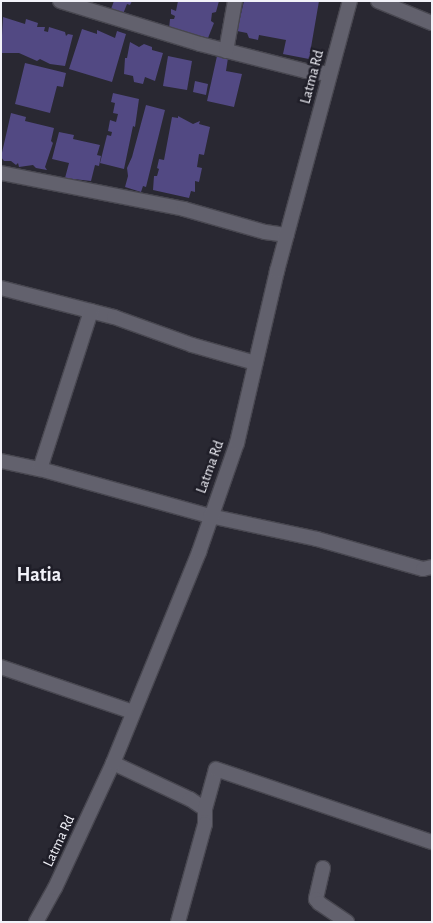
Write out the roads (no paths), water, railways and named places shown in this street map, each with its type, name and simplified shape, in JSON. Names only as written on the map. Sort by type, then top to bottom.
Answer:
[{"type":"street","points":[[60,1],[226,51],[306,71],[329,74]]},
{"type":"street","points":[[226,51],[234,1]]},
{"type":"street","name":"Latma Rd","points":[[36,922],[55,888],[113,763],[199,552],[237,443],[255,363],[329,74],[350,1]]},
{"type":"street","points":[[378,1],[432,23]]},
{"type":"street","points":[[1,173],[184,209],[264,232],[288,235]]},
{"type":"street","points":[[1,288],[132,323],[192,345],[255,363]]},
{"type":"street","points":[[40,469],[91,311]]},
{"type":"street","points":[[1,461],[40,469],[210,516],[317,539],[423,569],[432,567]]},
{"type":"street","points":[[1,667],[133,712]]},
{"type":"street","points":[[113,763],[190,799],[205,810]]},
{"type":"street","points":[[178,922],[205,824],[205,810],[216,769],[432,842]]},
{"type":"street","points":[[323,868],[316,899],[347,922]]},
{"type":"district","name":"Hatia","points":[[39,575]]}]
